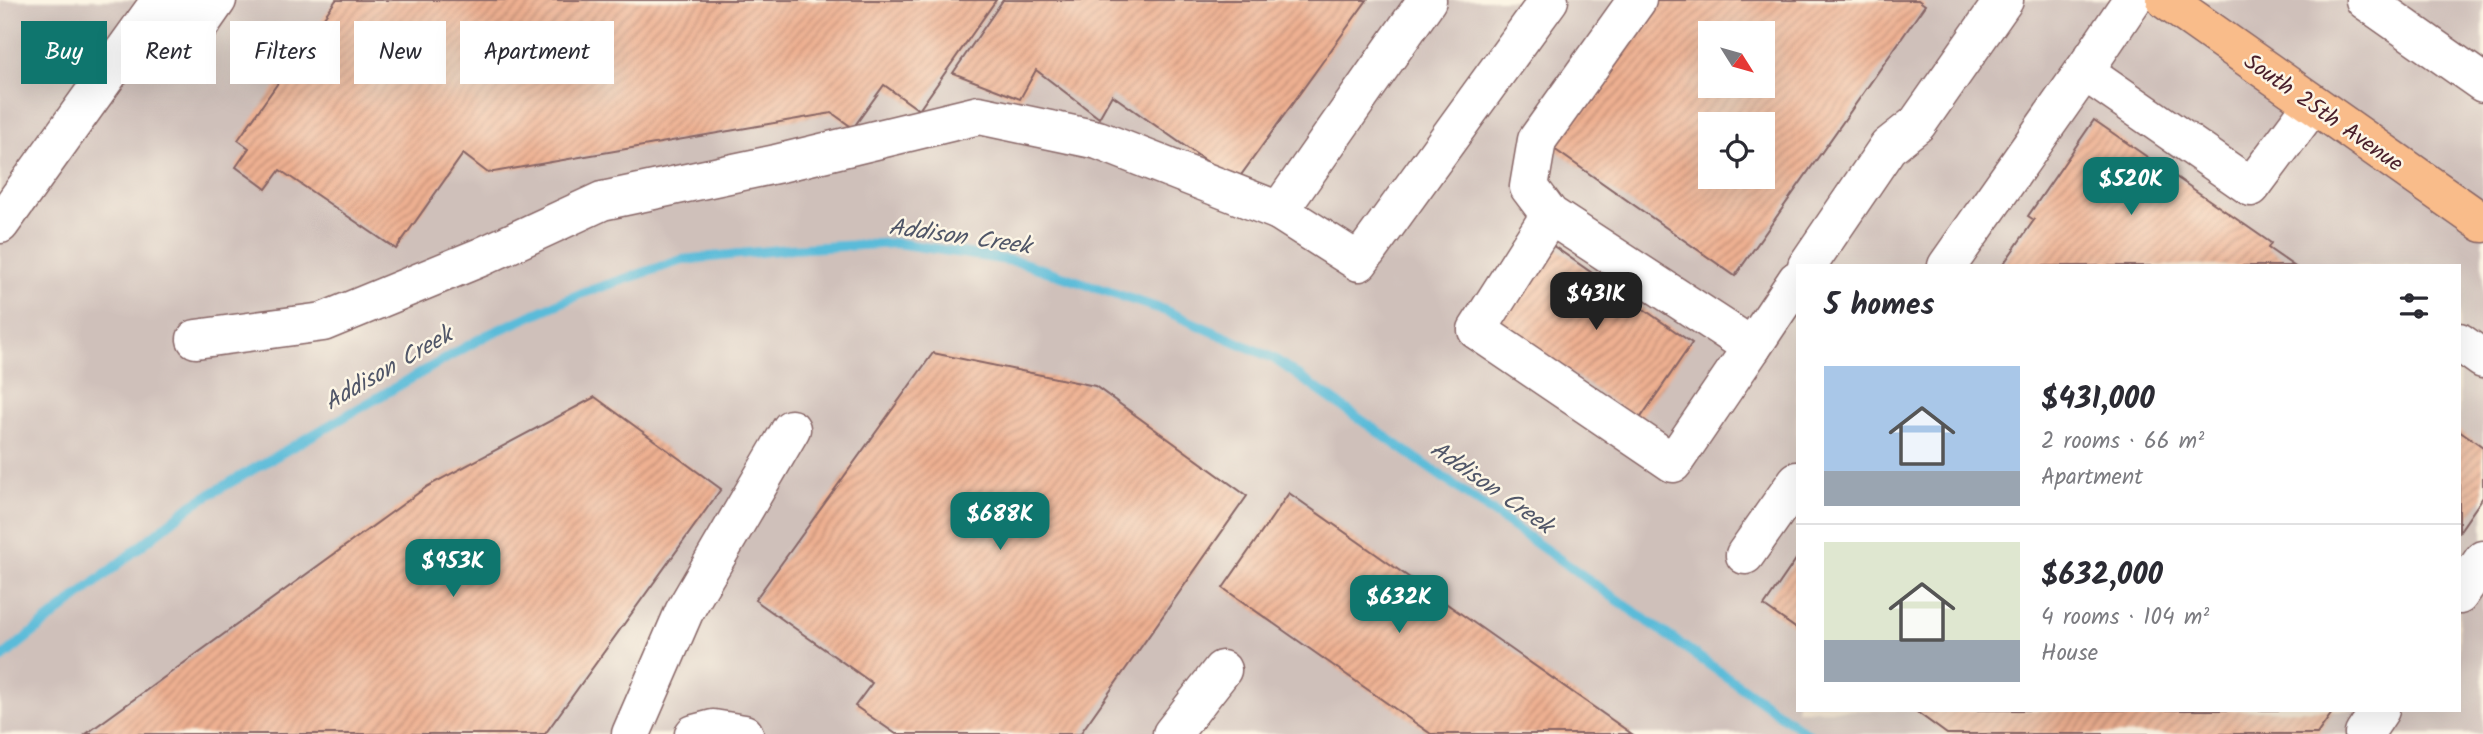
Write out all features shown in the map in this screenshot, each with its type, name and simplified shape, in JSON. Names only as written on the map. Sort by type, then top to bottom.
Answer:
[{"type":"main road","name":"South 25th Avenue","points":[[2166,0],[2483,223]]},
{"type":"lane","points":[[0,224],[161,0]]},
{"type":"lane","points":[[169,0],[201,23],[217,0]]},
{"type":"lane","points":[[1279,211],[1427,0]]},
{"type":"lane","points":[[196,339],[324,322],[481,257],[602,201],[776,164],[979,115],[1098,140],[1279,211],[1359,262],[1549,0]]},
{"type":"lane","points":[[1637,0],[1537,139],[1530,187],[1550,215],[1752,347]]},
{"type":"lane","points":[[1808,264],[1888,147],[1917,124],[2004,0]]},
{"type":"lane","points":[[1948,264],[2132,0]]},
{"type":"lane","points":[[2365,0],[2483,83]]},
{"type":"lane","points":[[2084,71],[2251,187],[2313,104]]},
{"type":"lane","points":[[1550,215],[1477,330],[1674,463],[1796,281]]},
{"type":"lane","points":[[2461,343],[2483,359]]},
{"type":"lane","points":[[631,734],[684,612],[791,429]]},
{"type":"lane","points":[[1745,555],[1796,482]]},
{"type":"lane","points":[[2461,593],[2483,560]]},
{"type":"lane","points":[[1172,734],[1222,670]]},
{"type":"lane","points":[[2364,734],[2380,712]]},
{"type":"shaded area","points":[[0,0],[2483,0],[2483,734],[0,734]]},
{"type":"building","points":[[336,0],[996,0],[919,110],[884,85],[853,128],[832,113],[488,173],[463,154],[396,249],[280,170],[266,189],[236,167],[249,148],[238,140],[277,84],[340,84],[340,21],[321,21]]},
{"type":"building","points":[[1003,0],[1367,0],[1236,182],[1112,95],[1099,118],[1036,70],[1020,99],[953,73]]},
{"type":"building","points":[[1648,0],[1918,0],[1925,5],[1735,276],[1547,144]]},
{"type":"building","points":[[2094,120],[2271,243],[2268,248],[2291,264],[2003,264],[2034,220],[2028,216]]},
{"type":"building","points":[[1552,245],[1692,343],[1639,420],[1499,322]]},
{"type":"building","points":[[933,353],[1095,386],[1247,496],[1080,734],[896,734],[855,706],[872,683],[755,600]]},
{"type":"building","points":[[595,397],[721,489],[545,734],[86,734],[428,486]]},
{"type":"building","points":[[2461,431],[2483,447],[2483,497],[2461,529]]},
{"type":"building","points":[[1289,493],[1632,734],[1431,734],[1223,588]]},
{"type":"building","points":[[1796,559],[1796,628],[1764,606]]},
{"type":"building","points":[[1917,712],[2333,712],[2317,734],[1947,734]]},
{"type":"waterway","name":"Addison Creek","points":[[0,659],[193,504],[485,336],[580,294],[682,260],[788,249],[897,243],[1020,262],[1166,311],[1273,358],[1808,734]]}]
